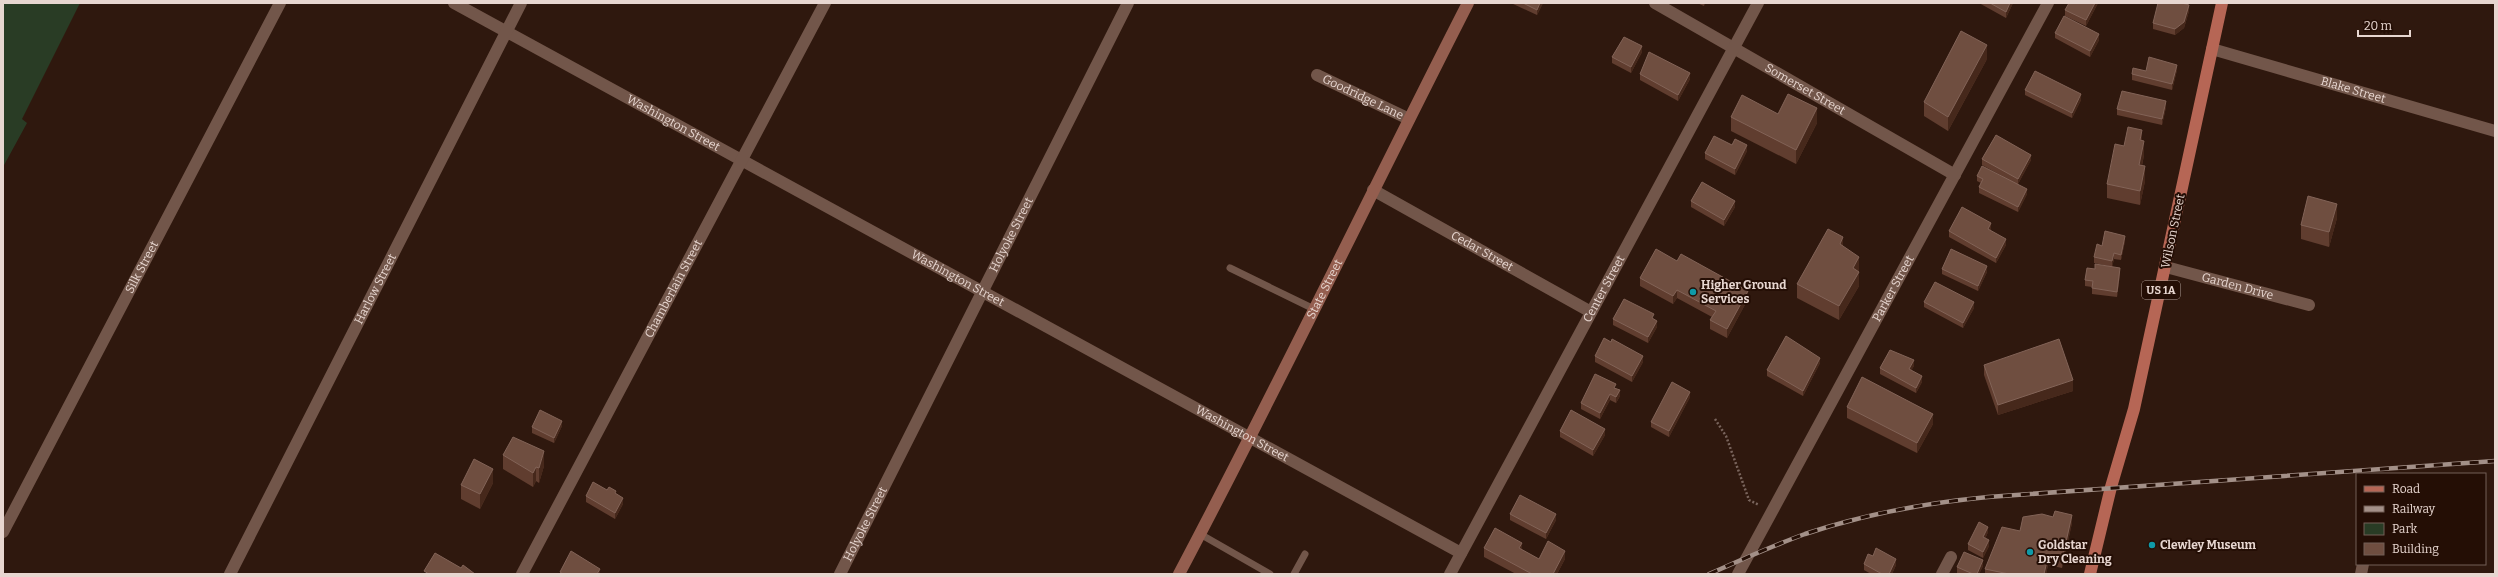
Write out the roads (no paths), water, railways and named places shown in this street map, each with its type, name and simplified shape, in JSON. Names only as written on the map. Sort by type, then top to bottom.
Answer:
[{"type":"main road","name":"State Street","points":[[1179,574],[1251,438],[1373,190],[1468,3]]},
{"type":"main road","name":"Wilson Street","points":[[2090,574],[2111,488],[2134,409],[2222,3]]},
{"type":"street","name":"Silk Street","points":[[3,532],[280,3]]},
{"type":"street","name":"Washington Street","points":[[454,3],[1461,553]]},
{"type":"street","name":"Harlow Street","points":[[230,574],[521,3]]},
{"type":"street","name":"Chamberlain Street","points":[[522,574],[743,161],[825,3]]},
{"type":"street","name":"Holyoke Street","points":[[840,574],[1128,3]]},
{"type":"street","name":"Somerset Street","points":[[1655,3],[1955,175]]},
{"type":"street","name":"Center Street","points":[[1450,574],[1758,3]]},
{"type":"street","name":"Parker Street","points":[[1738,574],[2048,3]]},
{"type":"street","name":"Blake Street","points":[[2212,49],[2495,130]]},
{"type":"street","name":"Goodridge Lane","points":[[1317,75],[1409,120]]},
{"type":"street","name":"Cedar Street","points":[[1373,190],[1591,312]]},
{"type":"street","name":"Garden Drive","points":[[2166,266],[2309,305]]},
{"type":"street","points":[[1942,574],[1951,557]]},
{"type":"lane","points":[[1230,268],[1314,309]]},
{"type":"lane","points":[[1200,534],[1270,574]]},
{"type":"lane","points":[[1294,574],[1305,554]]},
{"type":"railway","points":[[1709,574],[1805,534],[1873,515],[1941,502],[1988,497],[2495,461]]},
{"type":"place","name":"Higher Ground Services","points":[[1693,292]]},
{"type":"place","name":"Clewley Museum","points":[[2152,545]]},
{"type":"place","name":"Goldstar Dry Cleaning","points":[[2030,552]]}]
